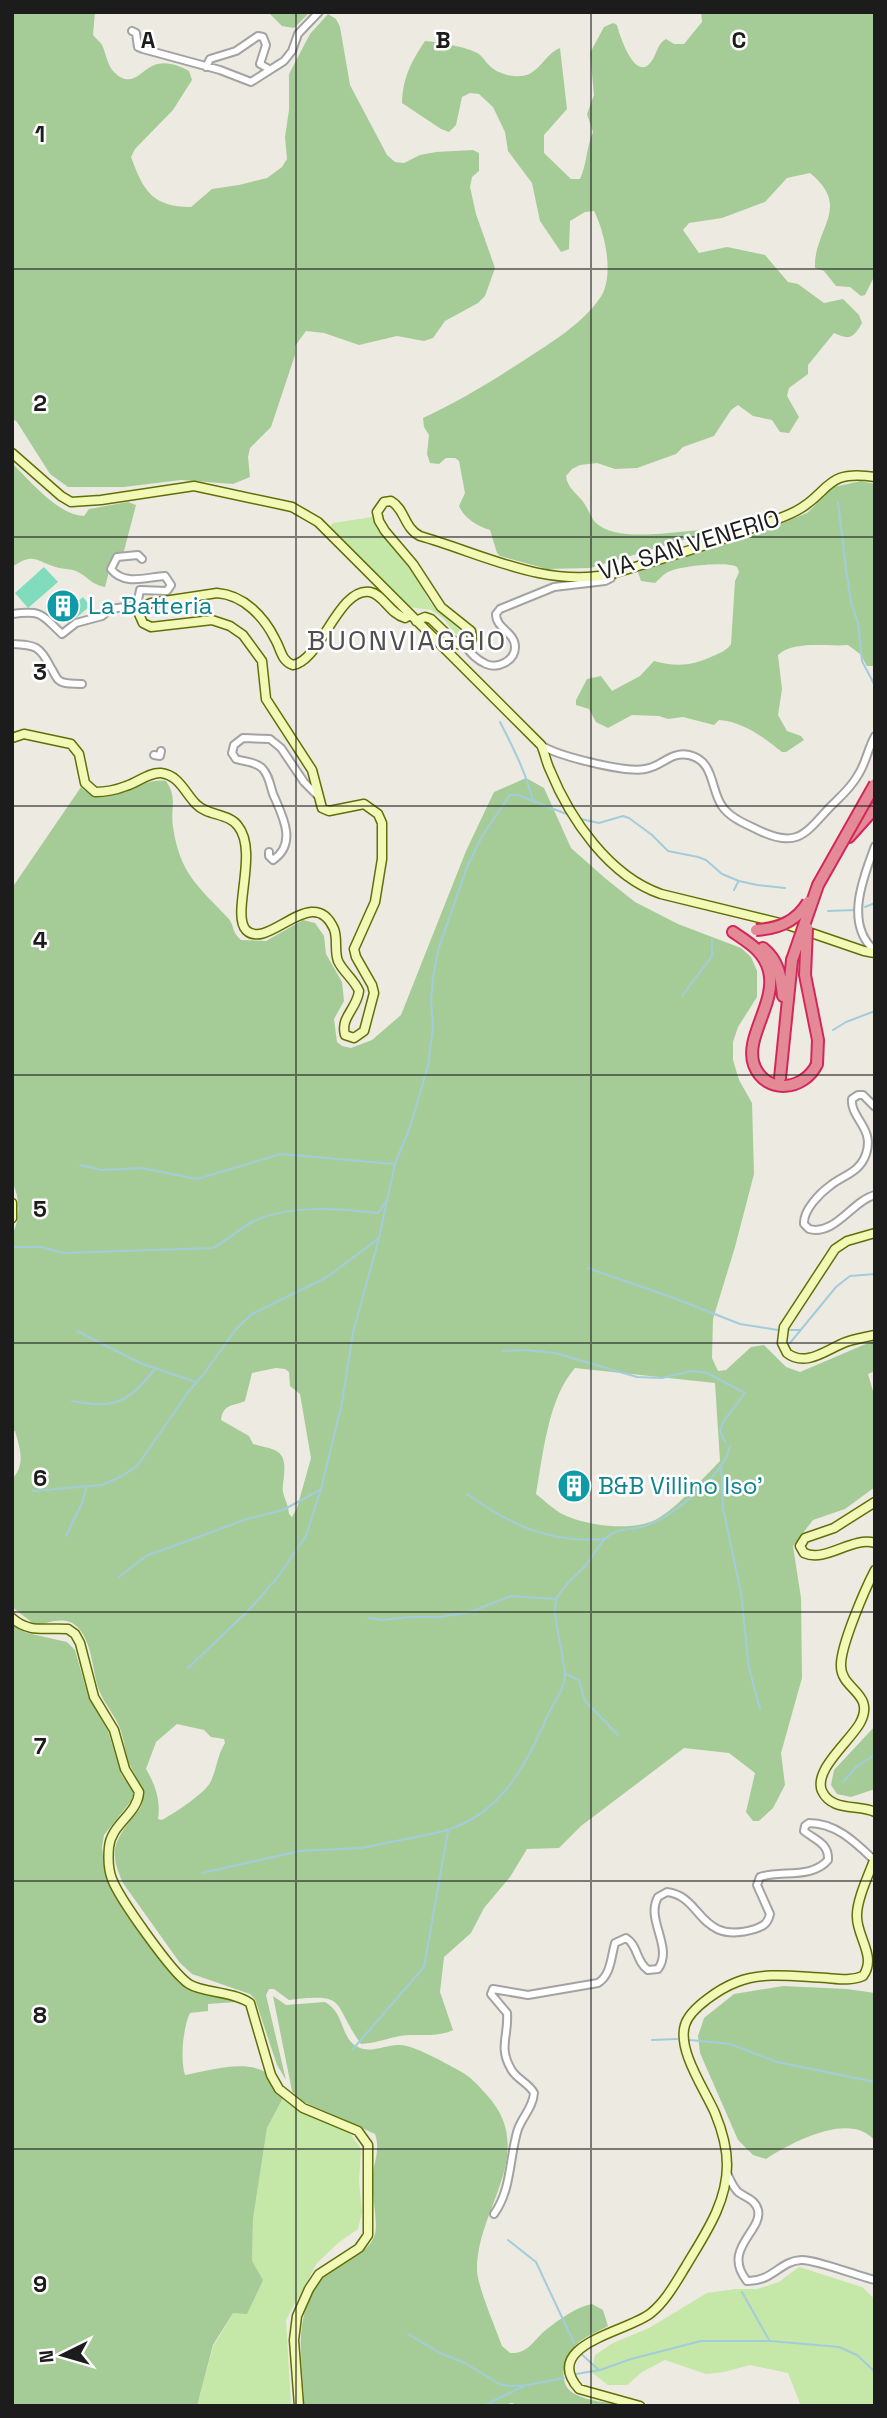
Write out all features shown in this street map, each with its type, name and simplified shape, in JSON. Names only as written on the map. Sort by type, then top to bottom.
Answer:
[{"type":"highway","points":[[733,932],[780,927],[796,917],[818,885],[875,784]]},
{"type":"highway","points":[[834,856],[875,808]]},
{"type":"highway","points":[[780,1078],[792,960],[818,885]]},
{"type":"highway","points":[[733,932],[759,951],[770,973],[770,993],[752,1051],[757,1072],[769,1082],[788,1086],[799,1083],[808,1077],[817,1064],[818,1040],[808,995],[804,959],[808,926],[818,885]]},
{"type":"highway","points":[[733,932],[757,943],[776,963],[782,978],[785,1020]]},
{"type":"street","points":[[132,31],[136,33],[138,47],[254,82],[284,61],[292,51],[298,34],[319,12]]},
{"type":"street","points":[[205,67],[210,59],[236,51],[258,36],[265,41],[260,64],[269,69]]},
{"type":"street","points":[[12,453],[71,502],[194,486],[292,507],[318,522],[541,744],[559,754],[632,770],[647,769],[674,755],[697,757],[710,771],[716,793],[727,812],[760,831],[786,839],[799,836],[813,828],[850,788],[864,764],[875,736]]},
{"type":"street","name":"VIA SAN VENERIO","points":[[465,645],[472,639],[471,631],[441,607],[413,564],[379,521],[377,512],[384,502],[391,501],[398,505],[412,532],[521,571],[556,576],[612,574],[740,533],[789,514],[805,505],[826,485],[838,478],[854,475],[875,477]]},
{"type":"street","points":[[12,738],[24,734],[71,744],[79,754],[85,783],[95,792],[116,790],[156,774],[171,776],[199,808],[237,824],[247,852],[241,914],[243,925],[249,932],[258,934],[270,931],[299,915],[316,913],[327,918],[335,934],[337,960],[359,992],[343,1027],[345,1035],[354,1038],[364,1031],[374,993],[354,949],[378,891],[383,828],[378,814],[368,805],[359,804],[327,811],[322,807],[312,770],[266,699],[262,661],[243,635],[230,626],[212,620],[151,627],[143,623],[139,617],[141,605],[137,598],[140,590],[167,591],[170,585],[165,576],[126,580],[116,576],[111,569],[117,557],[138,555],[142,559]]},
{"type":"street","points":[[12,614],[40,613],[64,634],[76,623],[102,616],[110,609],[217,593],[233,597],[259,614],[275,638],[284,660],[293,665],[307,660],[332,619],[345,606],[362,593],[370,592],[376,594],[397,616],[431,619],[457,645],[465,645],[469,652],[485,664],[505,663],[512,658],[515,647],[514,642],[497,622],[496,614],[500,609],[554,587],[605,581],[611,578],[612,574]]},
{"type":"street","points":[[12,645],[31,645],[38,648],[46,656],[58,680],[65,684],[82,684]]},
{"type":"street","points":[[269,852],[273,860],[280,855],[287,832],[286,822],[264,771],[252,762],[236,759],[232,753],[234,745],[243,738],[270,739],[281,748],[317,796]]},
{"type":"street","points":[[541,744],[549,768],[575,820],[619,869],[649,890],[789,925],[864,951],[875,952]]},
{"type":"street","points":[[875,846],[861,884],[859,912],[864,940],[875,952]]},
{"type":"street","points":[[875,1107],[863,1096],[858,1095],[852,1099],[852,1106],[867,1129],[867,1152],[856,1171],[831,1184],[822,1193],[805,1213],[804,1224],[813,1231],[820,1230],[832,1224],[860,1201],[875,1195]]},
{"type":"street","points":[[12,1203],[12,1218]]},
{"type":"street","points":[[875,1233],[847,1241],[835,1249],[787,1320],[781,1337],[787,1353],[799,1360],[811,1358],[846,1342],[875,1335]]},
{"type":"street","points":[[875,1502],[834,1528],[804,1538],[800,1546],[804,1553],[814,1555],[864,1542],[875,1543]]},
{"type":"street","points":[[875,1570],[851,1626],[841,1665],[844,1677],[863,1699],[864,1713],[857,1728],[828,1765],[820,1783],[822,1790],[833,1802],[875,1812]]},
{"type":"street","points":[[12,1618],[19,1625],[32,1629],[68,1629],[78,1638],[94,1698],[114,1730],[125,1769],[139,1791],[136,1806],[114,1830],[110,1840],[108,1868],[117,1889],[167,1961],[184,1980],[195,1987],[234,1995],[250,2003],[254,2008],[271,2075],[279,2089],[303,2108],[358,2131],[368,2145],[368,2235],[359,2248],[319,2274],[297,2316],[294,2340],[299,2406]]},
{"type":"street","points":[[494,2214],[500,2206],[507,2184],[519,2128],[534,2094],[531,2088],[512,2072],[507,2062],[503,2043],[507,2014],[493,1998],[493,1989],[528,1994],[598,1983],[603,1981],[609,1970],[615,1943],[626,1937],[632,1941],[643,1967],[648,1970],[658,1969],[663,1958],[653,1909],[658,1897],[667,1892],[680,1896],[717,1930],[735,1933],[761,1927],[770,1914],[757,1885],[760,1877],[811,1870],[828,1860],[824,1844],[804,1831],[809,1823],[833,1828],[845,1834],[874,1859],[856,1916],[868,1955],[868,1965],[863,1976],[848,1979],[773,1975],[739,1981],[714,1994],[684,2026],[684,2044],[722,2129],[727,2173],[723,2199],[685,2267],[659,2304],[640,2319],[583,2345],[571,2360],[570,2375],[579,2389],[640,2406]]},
{"type":"street","points":[[727,2173],[738,2192],[752,2200],[758,2209],[758,2217],[742,2243],[739,2254],[743,2276],[747,2281],[767,2278],[799,2259],[811,2260],[875,2280]]},
{"type":"green space","points":[[12,12],[95,12],[93,35],[102,45],[112,70],[125,79],[135,78],[161,63],[176,65],[189,71],[192,80],[173,110],[135,149],[131,157],[145,187],[158,200],[191,207],[212,189],[267,178],[282,167],[287,159],[285,137],[289,110],[289,74],[310,34],[328,14],[336,19],[340,27],[350,85],[387,155],[395,162],[404,163],[420,155],[436,152],[473,150],[479,153],[479,171],[472,177],[470,187],[476,214],[495,268],[485,296],[478,303],[445,321],[433,338],[424,341],[397,336],[359,345],[324,333],[306,331],[295,346],[295,355],[271,427],[250,448],[250,477],[233,484],[181,480],[124,487],[68,487],[50,474],[12,418]]},
{"type":"green space","points":[[268,12],[310,12],[294,28],[282,26]]},
{"type":"green space","points":[[701,12],[875,12],[875,275],[865,295],[861,296],[850,287],[836,286],[824,271],[815,268],[819,242],[830,208],[829,197],[810,173],[787,178],[765,202],[722,218],[689,223],[683,230],[699,253],[727,247],[765,255],[788,282],[798,284],[824,303],[843,299],[859,315],[862,323],[850,337],[834,333],[808,365],[808,374],[789,388],[787,396],[799,417],[789,433],[780,432],[772,420],[753,416],[738,405],[731,410],[714,436],[683,447],[676,454],[637,468],[615,469],[597,463],[580,465],[566,476],[568,484],[595,522],[606,529],[620,533],[654,534],[720,529],[590,568],[547,569],[500,556],[490,530],[472,521],[459,506],[465,493],[459,461],[446,458],[439,464],[430,463],[427,454],[429,435],[423,418],[501,375],[576,324],[593,307],[604,289],[608,267],[605,242],[594,211],[585,212],[570,221],[569,249],[561,252],[540,221],[532,183],[508,151],[505,132],[493,107],[479,94],[470,93],[462,97],[456,125],[449,132],[441,129],[402,103],[409,70],[425,41],[474,51],[494,69],[516,76],[531,73],[560,48],[567,109],[544,135],[544,153],[571,179],[580,179],[593,132],[587,114],[594,95],[590,53],[604,27],[613,23],[617,25],[629,55],[639,66],[645,67],[666,39],[674,44],[684,44],[702,22]]},
{"type":"green space","points":[[12,463],[45,496],[74,514],[84,516],[89,509],[128,502],[136,505],[124,551],[111,564],[105,587],[76,571],[36,559],[20,562],[12,567]]},
{"type":"green space","points":[[861,481],[875,484],[875,666],[867,666],[860,654],[848,645],[793,647],[778,655],[782,689],[778,715],[787,731],[801,736],[804,740],[782,752],[737,724],[719,720],[714,725],[683,717],[668,719],[632,715],[608,728],[596,722],[589,709],[576,705],[587,679],[601,676],[612,691],[640,676],[654,661],[677,665],[691,664],[720,653],[731,644],[735,581],[739,572],[737,567],[714,564],[682,568],[666,573],[655,583],[641,581],[638,572],[750,536],[807,513],[834,487]]},
{"type":"green space","points":[[372,517],[417,576],[434,607],[463,633],[461,637],[431,610],[409,607],[329,528],[333,523]]},
{"type":"green space","points":[[44,567],[58,582],[28,608],[15,593]]},
{"type":"green space","points":[[83,597],[90,606],[69,624],[62,615]]},
{"type":"green space","points":[[526,778],[544,788],[571,848],[606,879],[635,902],[678,924],[741,948],[751,957],[757,971],[757,997],[738,1027],[733,1042],[733,1060],[739,1080],[752,1103],[754,1174],[713,1319],[712,1358],[718,1371],[726,1370],[751,1347],[764,1345],[786,1367],[800,1372],[875,1340],[875,1371],[868,1374],[875,1398],[875,1487],[845,1509],[813,1520],[793,1546],[801,1598],[802,1678],[781,1753],[785,1785],[773,1808],[759,1821],[753,1821],[746,1812],[755,1773],[729,1753],[684,1748],[581,1826],[559,1848],[527,1849],[510,1877],[484,1908],[471,1933],[444,1957],[440,1992],[453,2030],[361,2044],[341,2010],[330,2000],[289,2000],[274,1989],[269,1989],[266,1995],[286,2080],[277,2065],[255,1999],[250,1994],[192,1974],[180,1963],[123,1883],[116,1863],[115,1848],[121,1833],[140,1808],[143,1793],[129,1763],[119,1726],[99,1690],[90,1652],[80,1630],[65,1621],[34,1624],[12,1607],[12,1479],[19,1468],[21,1456],[15,1431],[12,1431],[12,1235],[18,1208],[12,1181],[12,888],[81,787],[101,797],[112,796],[155,781],[166,781],[173,798],[172,820],[180,857],[199,888],[228,918],[241,940],[266,941],[303,920],[315,923],[324,936],[326,954],[342,982],[344,1001],[334,1019],[337,1042],[351,1048],[372,1040],[401,1015],[466,851],[494,792]],"holes":[[[276,1368],[289,1372],[290,1386],[300,1394],[311,1458],[292,1517],[283,1492],[284,1466],[281,1455],[273,1449],[253,1444],[249,1436],[221,1420],[227,1408],[245,1401],[252,1373]],[[575,1368],[715,1383],[720,1461],[673,1507],[647,1523],[610,1526],[584,1522],[562,1514],[536,1494],[548,1428],[558,1395]],[[177,1724],[204,1730],[211,1737],[224,1739],[225,1743],[208,1786],[162,1820],[158,1819],[156,1793],[146,1769],[156,1742]]]},
{"type":"green space","points":[[12,1622],[27,1633],[67,1642],[75,1650],[88,1696],[108,1731],[121,1774],[134,1792],[131,1801],[104,1835],[102,1847],[106,1879],[178,1982],[191,1989],[236,2002],[208,2004],[208,2011],[190,2013],[183,2044],[185,2075],[218,2068],[254,2068],[264,2071],[272,2078],[283,2098],[267,2128],[253,2219],[252,2261],[263,2280],[247,2314],[233,2313],[213,2345],[197,2406],[12,2406]]},
{"type":"green space","points":[[875,1726],[875,1789],[851,1797],[837,1794],[831,1785],[834,1770]]},
{"type":"green space","points":[[783,1986],[875,1993],[875,2141],[864,2132],[851,2128],[836,2129],[805,2138],[766,2159],[753,2155],[738,2140],[700,2053],[698,2036],[704,2018],[734,1994]]},
{"type":"green space","points":[[273,1996],[286,2005],[325,2002],[336,2013],[348,2038],[358,2047],[368,2050],[395,2045],[413,2048],[462,2072],[486,2094],[501,2116],[507,2137],[507,2159],[479,2247],[477,2270],[483,2296],[502,2346],[510,2353],[522,2351],[563,2317],[592,2304],[603,2310],[608,2326],[574,2347],[564,2368],[565,2382],[573,2393],[579,2396],[626,2406],[520,2406],[512,2403],[498,2406],[304,2406],[301,2339],[304,2313],[324,2275],[362,2251],[372,2241],[376,2222],[372,2181],[377,2146],[375,2134],[302,2101],[292,2091]]},
{"type":"green space","points":[[283,2098],[302,2112],[350,2133],[361,2149],[359,2181],[362,2212],[358,2229],[317,2263],[286,2320],[291,2406],[197,2406],[213,2347],[233,2313],[252,2261],[253,2219],[267,2128]]},
{"type":"green space","points":[[799,2267],[862,2287],[875,2299],[875,2406],[801,2406],[788,2373],[750,2365],[706,2374],[665,2360],[642,2372],[627,2385],[608,2385],[591,2372],[595,2355],[613,2343],[649,2328],[707,2293],[757,2289],[779,2282]]},
{"type":"waterway","points":[[838,502],[862,661],[874,684]]},
{"type":"waterway","points":[[500,722],[523,770],[533,801]]},
{"type":"waterway","points":[[188,1668],[250,1609],[277,1578],[306,1536],[321,1489],[342,1403],[353,1333],[379,1238],[395,1164],[410,1127],[428,1066],[433,1026],[431,1001],[438,950],[467,867],[482,836],[510,795],[518,795],[569,815]]},
{"type":"waterway","points":[[581,819],[599,823],[623,816],[629,818],[668,851],[706,860],[722,874],[739,881],[785,888]]},
{"type":"waterway","points":[[734,890],[738,882]]},
{"type":"waterway","points":[[865,907],[875,903]]},
{"type":"waterway","points":[[828,911],[855,910]]},
{"type":"waterway","points":[[682,996],[712,956],[712,940]]},
{"type":"waterway","points":[[833,1030],[875,1011]]},
{"type":"waterway","points":[[80,1165],[102,1170],[142,1168],[197,1179],[281,1154],[394,1164]]},
{"type":"waterway","points":[[12,1247],[41,1247],[63,1253],[213,1248],[254,1221],[268,1216],[316,1209],[378,1213],[387,1200]]},
{"type":"waterway","points":[[33,1491],[102,1485],[137,1466],[236,1329],[252,1314],[327,1277],[378,1239]]},
{"type":"waterway","points":[[588,1268],[740,1324],[778,1330]]},
{"type":"waterway","points":[[790,1343],[836,1287],[850,1276],[875,1274]]},
{"type":"waterway","points":[[789,1330],[800,1330]]},
{"type":"waterway","points":[[77,1331],[140,1363],[196,1382]]},
{"type":"waterway","points":[[503,1351],[555,1353],[637,1377],[662,1378],[692,1371],[707,1373],[745,1393],[723,1422],[720,1431],[725,1442]]},
{"type":"waterway","points":[[72,1401],[100,1404],[120,1401],[155,1369]]},
{"type":"waterway","points":[[202,1873],[300,1851],[361,1848],[436,1833],[458,1826],[493,1804],[519,1772],[563,1687],[565,1676],[555,1614],[560,1593],[609,1536],[659,1520],[697,1492],[719,1469],[730,1446]]},
{"type":"waterway","points":[[721,1465],[723,1508],[741,1593],[749,1668],[760,1709]]},
{"type":"waterway","points":[[66,1536],[83,1501],[86,1487]]},
{"type":"waterway","points":[[119,1577],[146,1556],[247,1519],[283,1510],[320,1490]]},
{"type":"waterway","points":[[467,1494],[531,1530],[566,1538],[604,1539]]},
{"type":"waterway","points":[[368,1618],[383,1620],[440,1617],[470,1612],[511,1596],[556,1599]]},
{"type":"waterway","points":[[566,1674],[579,1680],[585,1701],[618,1735]]},
{"type":"waterway","points":[[843,1782],[857,1766],[875,1755]]},
{"type":"waterway","points":[[353,2049],[424,1967],[448,1831]]},
{"type":"waterway","points":[[652,2040],[677,2039]]},
{"type":"waterway","points":[[690,2040],[730,2044],[777,2062],[875,2082]]},
{"type":"waterway","points":[[508,2240],[536,2262],[574,2343]]},
{"type":"waterway","points":[[742,2292],[769,2340]]},
{"type":"waterway","points":[[408,2334],[499,2384],[528,2385],[564,2378]]},
{"type":"waterway","points":[[576,2374],[600,2370],[701,2341],[770,2341],[839,2347],[857,2355],[875,2372]]},
{"type":"waterway","points":[[579,2352],[599,2370]]},
{"type":"waterway","points":[[483,2406],[524,2386]]},
{"type":"place","name":"La Batteria","points":[[63,606]]},
{"type":"place","name":"B&B Villino Iso'","points":[[574,1486]]},
{"type":"district","name":"BUONVIAGGIO","points":[[407,640]]}]
